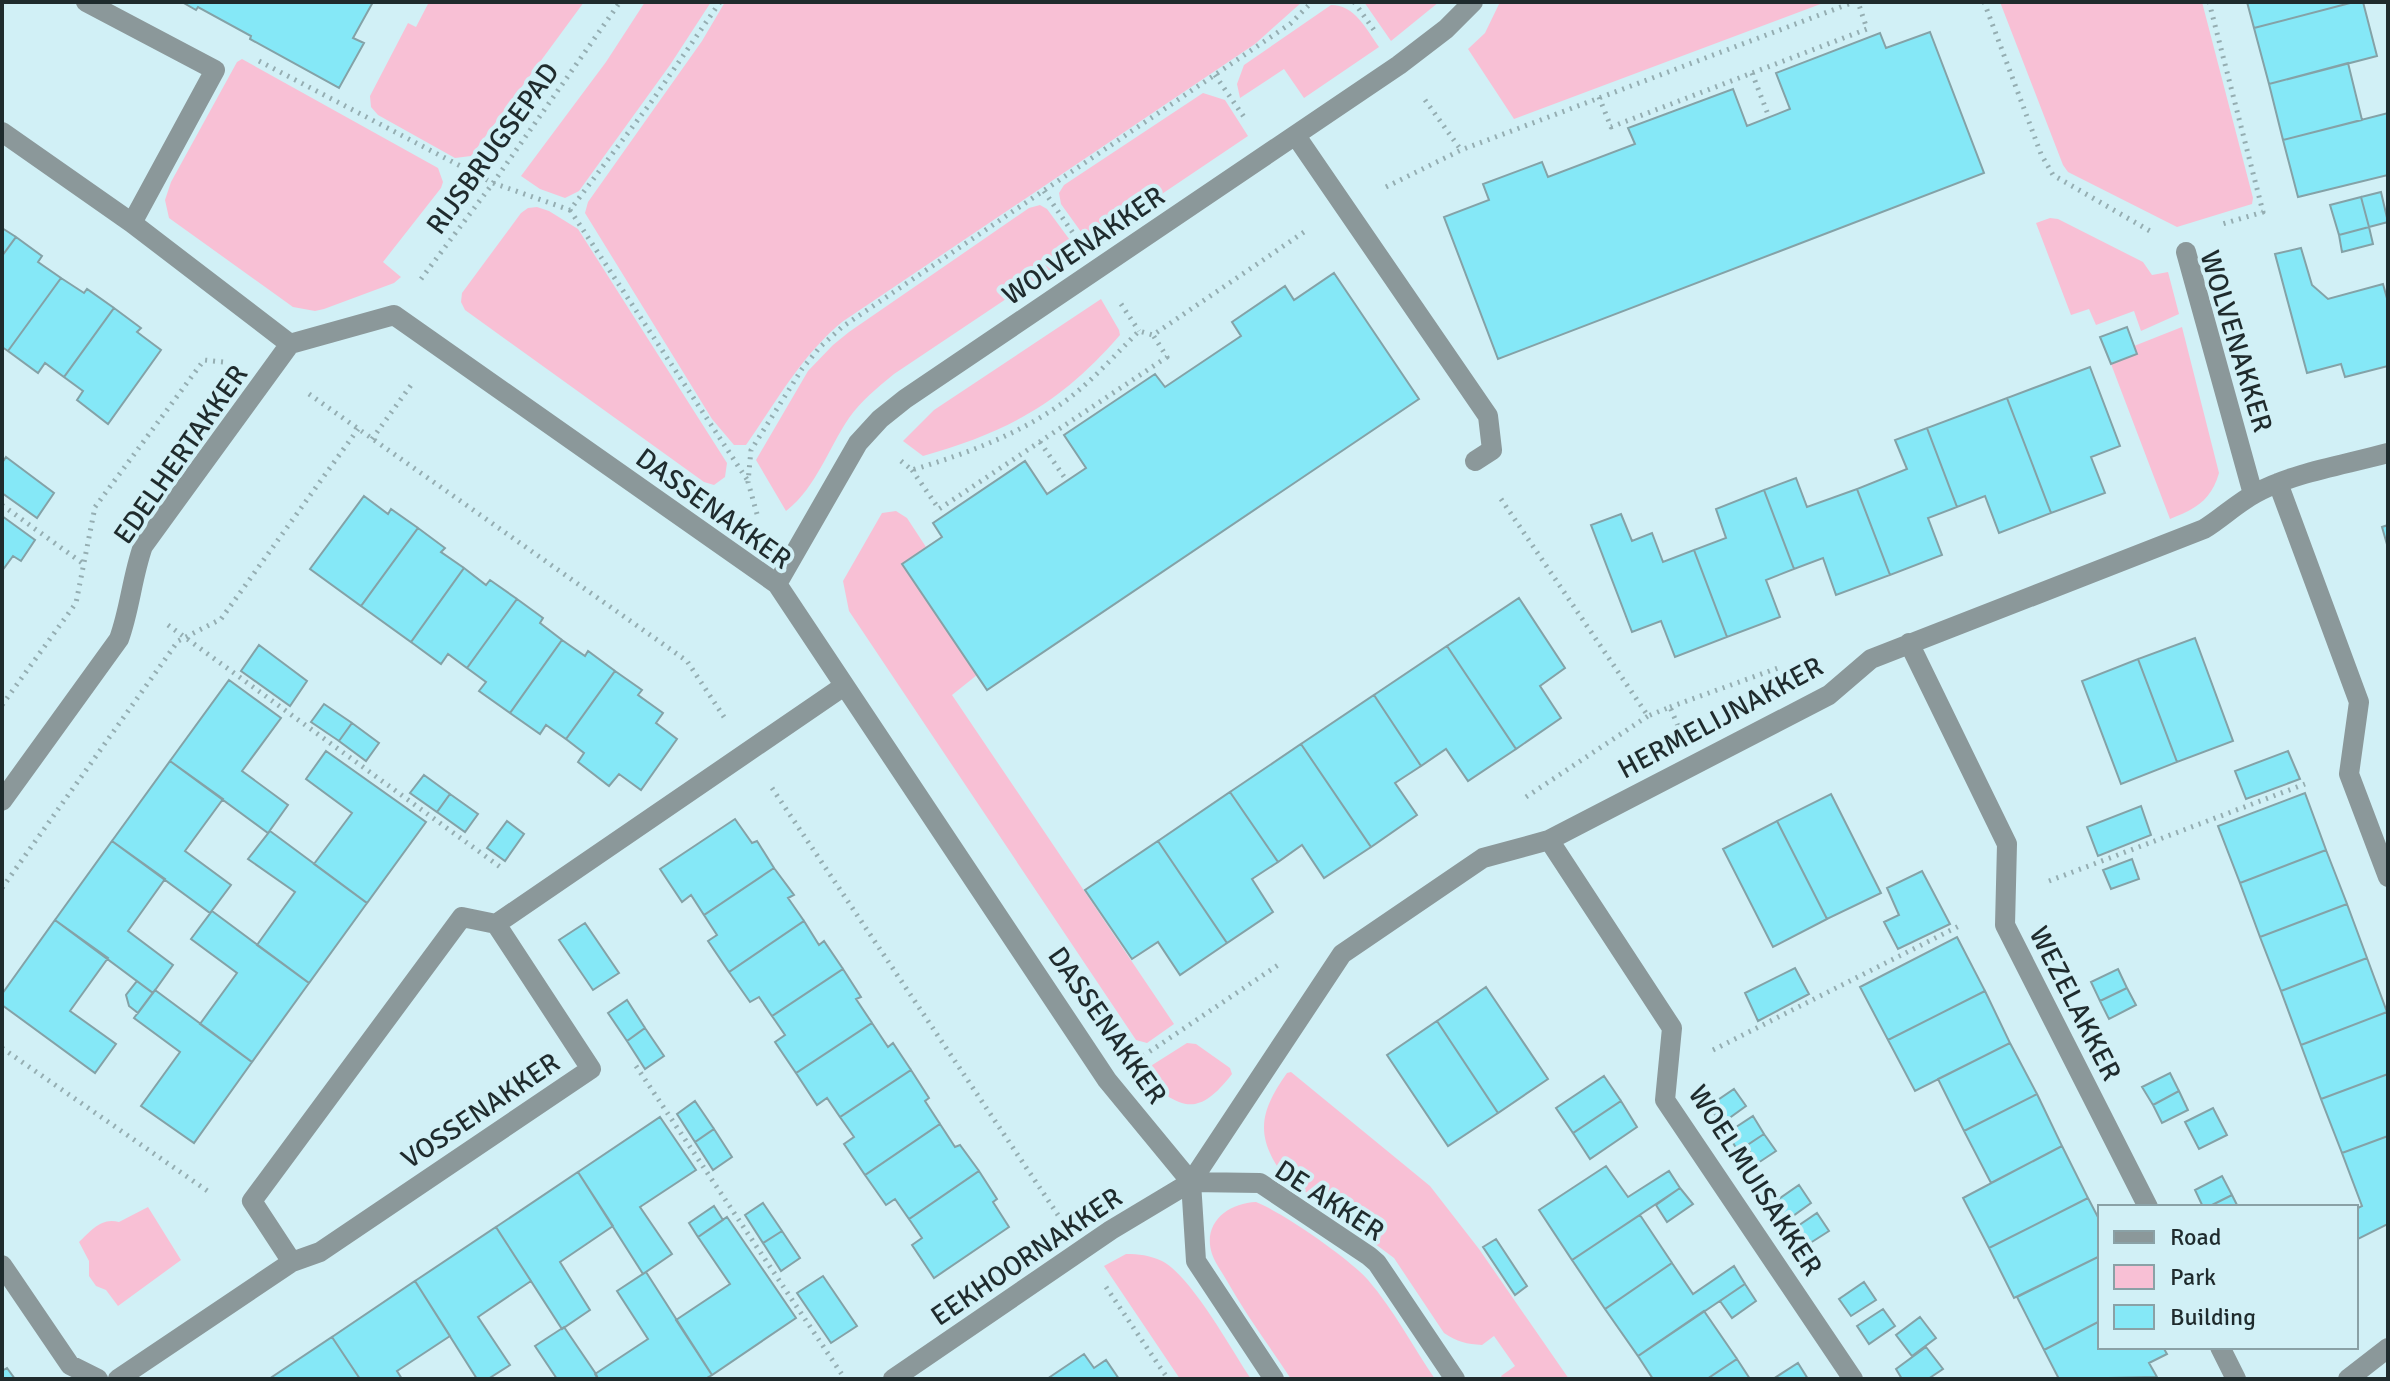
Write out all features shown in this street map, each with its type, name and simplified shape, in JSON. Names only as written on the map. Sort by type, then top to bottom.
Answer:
[{"type":"street","points":[[86,2],[215,70],[132,223]]},
{"type":"street","name":"WOLVENAKKER","points":[[777,584],[858,443],[880,419],[905,399],[1399,65],[1446,29],[1473,2]]},
{"type":"street","points":[[2,132],[132,223],[290,344],[394,315]]},
{"type":"street","points":[[1296,136],[1488,416],[1492,450],[1475,461]]},
{"type":"street","name":"WOLVENAKKER","points":[[2186,252],[2253,494]]},
{"type":"street","name":"DASSENAKKER","points":[[394,315],[777,584],[1107,1080],[1191,1182]]},
{"type":"street","name":"EDELHERTAKKER","points":[[2,801],[119,639],[134,569],[143,546],[290,344]]},
{"type":"street","name":"HERMELIJNAKKER","points":[[1191,1182],[1342,954],[1483,858],[1549,840],[1829,695],[1871,659],[2204,529],[2224,518],[2253,494],[2278,483],[2388,453]]},
{"type":"street","points":[[2278,483],[2359,702],[2349,774],[2388,877]]},
{"type":"street","name":"WEZELAKKER","points":[[1909,643],[2007,844],[2005,925],[2147,1205]]},
{"type":"street","points":[[292,1262],[252,1201],[462,917],[496,924],[844,686]]},
{"type":"street","name":"WOELMUISAKKER","points":[[1549,840],[1672,1028],[1665,1100],[1853,1379]]},
{"type":"street","name":"VOSSENAKKER","points":[[118,1379],[292,1262],[320,1252],[591,1069],[496,924]]},
{"type":"street","points":[[1191,1182],[1196,1261],[1274,1379]]},
{"type":"street","name":"EEKHOORNAKKER","points":[[893,1379],[1081,1250],[1191,1182]]},
{"type":"street","name":"DE AKKER","points":[[1191,1182],[1260,1183],[1369,1256],[1377,1263],[1455,1379]]},
{"type":"street","points":[[2,1265],[70,1365],[98,1379]]},
{"type":"street","points":[[2348,1379],[2388,1348]]},
{"type":"street","points":[[2221,1349],[2236,1379]]},
{"type":"path","name":"RIJSBRUGSEPAD","points":[[394,315],[493,183],[620,2]]},
{"type":"path","points":[[570,210],[652,101],[720,2]]},
{"type":"path","points":[[748,482],[751,450],[802,369],[842,327],[1290,24],[1312,2]]},
{"type":"path","points":[[1599,97],[1611,127],[1867,29],[1858,2]]},
{"type":"path","name":"WOLVENAKKER","points":[[1984,2],[2041,154],[2053,175],[2186,252]]},
{"type":"path","points":[[2186,252],[2199,230],[2263,212],[2209,2]]},
{"type":"path","points":[[215,70],[239,51],[493,183],[570,210],[748,482],[777,584]]},
{"type":"path","points":[[1399,65],[1461,150]]},
{"type":"path","points":[[1752,73],[1769,117]]},
{"type":"path","points":[[912,470],[939,509],[1167,357],[1153,335]]},
{"type":"path","points":[[372,439],[439,346]]},
{"type":"path","points":[[272,369],[687,661],[1168,1379]]},
{"type":"path","points":[[2,888],[178,641],[221,619],[358,429]]},
{"type":"path","points":[[1040,442],[1067,481]]},
{"type":"path","points":[[1475,461],[1648,716]]},
{"type":"path","points":[[2,505],[501,867],[527,902]]},
{"type":"path","points":[[1483,858],[1490,821],[1648,716],[1670,707],[1694,764]]},
{"type":"path","points":[[1107,1080],[1300,949],[1342,954]]},
{"type":"path","points":[[2,1048],[213,1196],[252,1201]]},
{"type":"path","points":[[633,1061],[845,1379]]},
{"type":"green space","points":[[429,2],[584,2],[471,156],[455,158],[378,115],[371,107],[370,96],[408,23],[416,27]]},
{"type":"green space","points":[[645,2],[711,2],[670,65],[579,191],[565,198],[540,189],[521,176],[606,62]]},
{"type":"green space","points":[[725,2],[1302,2],[1255,44],[842,322],[802,364],[746,445],[734,445],[712,419],[585,213],[588,202],[702,41]]},
{"type":"green space","points":[[1364,2],[1439,2],[1391,41]]},
{"type":"green space","points":[[1500,2],[1826,2],[1514,119],[1468,49],[1485,33]]},
{"type":"green space","points":[[2000,2],[2202,2],[2253,198],[2252,204],[2177,227],[2068,172]]},
{"type":"green space","points":[[1331,5],[1353,14],[1379,47],[1304,98],[1284,69],[1240,98],[1237,84],[1244,65]]},
{"type":"green space","points":[[242,59],[438,168],[443,182],[441,188],[383,262],[401,277],[394,283],[324,309],[315,311],[293,307],[169,218],[165,200],[171,182],[237,62]]},
{"type":"green space","points":[[1203,93],[1225,100],[1248,136],[1089,243],[1061,204],[1059,193],[1064,185]]},
{"type":"green space","points":[[1040,205],[1047,209],[1078,251],[876,389],[849,418],[814,480],[786,511],[756,460],[808,371],[849,332],[1029,208]]},
{"type":"green space","points":[[537,207],[578,229],[727,463],[725,477],[714,485],[704,482],[465,310],[461,302],[462,293],[521,213]]},
{"type":"green space","points":[[2050,218],[2058,219],[2143,262],[2152,275],[2168,272],[2179,314],[2141,331],[2134,311],[2096,325],[2089,309],[2071,315],[2036,223]]},
{"type":"green space","points":[[1101,299],[1120,335],[1098,359],[1054,397],[981,437],[923,456],[903,441],[934,410]]},
{"type":"green space","points":[[2182,327],[2219,473],[2216,483],[2201,503],[2170,519],[2111,364],[2136,354],[2134,346]]},
{"type":"green space","points":[[896,511],[907,518],[926,547],[903,564],[977,675],[952,695],[1174,1024],[1147,1043],[1136,1040],[849,611],[843,581],[882,513]]},
{"type":"green space","points":[[1187,1043],[1196,1044],[1230,1068],[1232,1074],[1219,1089],[1197,1104],[1176,1101],[1138,1074]]},
{"type":"green space","points":[[1291,1072],[1430,1186],[1479,1249],[1569,1379],[1503,1379],[1501,1376],[1515,1366],[1494,1336],[1482,1345],[1462,1342],[1444,1333],[1394,1258],[1284,1176],[1268,1148],[1264,1124],[1271,1100],[1287,1073]]},
{"type":"green space","points":[[1256,1202],[1298,1226],[1359,1271],[1386,1304],[1435,1379],[1291,1379],[1242,1306],[1212,1254],[1210,1243],[1214,1224],[1236,1206]]},
{"type":"green space","points":[[148,1207],[181,1260],[118,1306],[106,1290],[96,1286],[89,1276],[89,1261],[79,1242],[102,1223],[119,1222]]},
{"type":"green space","points":[[1126,1254],[1153,1257],[1173,1269],[1198,1297],[1251,1379],[1180,1379],[1104,1266]]},
{"type":"building","points":[[182,2],[373,2],[353,38],[364,43],[339,88],[250,39],[251,36],[198,7],[196,10]]},
{"type":"building","points":[[2247,2],[2354,2],[2254,28]]},
{"type":"building","points":[[2363,2],[2377,56],[2269,84],[2254,28]]},
{"type":"building","points":[[1930,32],[1984,173],[1498,359],[1444,217],[1489,200],[1483,184],[1542,162],[1548,177],[1635,144],[1628,128],[1733,89],[1747,126],[1790,109],[1776,73],[1880,33],[1886,48]]},
{"type":"building","points":[[2348,63],[2362,120],[2283,140],[2269,84]]},
{"type":"building","points":[[2388,113],[2388,175],[2298,197],[2283,140]]},
{"type":"building","points":[[2381,192],[2388,222],[2369,227],[2361,197]]},
{"type":"building","points":[[2361,197],[2369,227],[2339,235],[2330,205]]},
{"type":"building","points":[[2369,227],[2373,244],[2342,252],[2339,235]]},
{"type":"building","points":[[2,228],[16,237],[2,256]]},
{"type":"building","points":[[16,237],[42,256],[38,262],[61,278],[8,351],[2,347],[2,256]]},
{"type":"building","points":[[2301,248],[2312,285],[2328,299],[2383,284],[2388,302],[2388,366],[2345,377],[2341,364],[2307,373],[2275,254]]},
{"type":"building","points":[[1334,273],[1419,399],[987,690],[902,564],[942,537],[933,523],[1025,461],[1047,494],[1086,468],[1064,435],[1155,374],[1165,387],[1241,336],[1232,322],[1285,286],[1294,300]]},
{"type":"building","points":[[61,278],[84,293],[87,289],[114,308],[64,377],[45,363],[38,373],[8,351]]},
{"type":"building","points":[[114,308],[141,328],[137,332],[161,350],[108,424],[77,400],[83,391],[64,377]]},
{"type":"building","points":[[2127,327],[2137,354],[2111,364],[2100,337]]},
{"type":"building","points":[[2090,367],[2120,446],[2091,457],[2105,493],[2051,513],[2007,398]]},
{"type":"building","points":[[2007,398],[2051,513],[1999,533],[1985,496],[1957,507],[1927,428]]},
{"type":"building","points":[[1927,428],[1957,507],[1928,518],[1942,555],[1890,575],[1857,489],[1907,469],[1895,440]]},
{"type":"building","points":[[6,457],[54,493],[37,518],[2,493],[2,463]]},
{"type":"building","points":[[1796,478],[1807,507],[1857,489],[1890,575],[1836,595],[1823,558],[1794,569],[1764,490]]},
{"type":"building","points":[[1764,490],[1794,569],[1766,580],[1780,617],[1727,637],[1694,550],[1726,538],[1716,509]]},
{"type":"building","points":[[364,496],[388,514],[391,509],[418,528],[361,606],[310,569]]},
{"type":"building","points":[[1621,514],[1632,541],[1652,533],[1663,562],[1694,550],[1727,637],[1675,657],[1661,621],[1632,632],[1591,525]]},
{"type":"building","points":[[2,516],[35,540],[21,561],[13,556],[2,571]]},
{"type":"building","points":[[2388,525],[2388,548],[2382,527]]},
{"type":"building","points":[[418,528],[445,548],[441,552],[464,568],[411,642],[361,606]]},
{"type":"building","points":[[464,568],[486,585],[490,580],[517,599],[467,668],[448,654],[441,664],[411,642]]},
{"type":"building","points":[[1519,598],[1565,668],[1540,686],[1561,718],[1516,749],[1447,646]]},
{"type":"building","points":[[517,599],[543,618],[540,623],[562,640],[510,713],[479,691],[486,682],[467,668]]},
{"type":"building","points":[[2195,638],[2233,741],[2177,762],[2138,659]]},
{"type":"building","points":[[562,640],[585,656],[588,651],[615,671],[566,739],[546,725],[540,734],[510,713]]},
{"type":"building","points":[[259,645],[307,681],[290,706],[241,671]]},
{"type":"building","points":[[1447,646],[1516,749],[1468,781],[1446,749],[1421,766],[1374,695]]},
{"type":"building","points":[[2138,659],[2177,762],[2121,784],[2082,681]]},
{"type":"building","points":[[615,671],[642,690],[638,695],[663,713],[656,723],[677,739],[641,790],[619,774],[609,786],[578,762],[584,753],[566,739]]},
{"type":"building","points":[[229,680],[281,718],[242,771],[288,805],[268,833],[170,761]]},
{"type":"building","points":[[1374,695],[1421,766],[1395,783],[1417,815],[1371,847],[1301,744]]},
{"type":"building","points":[[324,704],[352,723],[339,741],[311,722]]},
{"type":"building","points":[[352,723],[379,743],[366,761],[339,741]]},
{"type":"building","points":[[1301,744],[1371,847],[1324,878],[1302,845],[1278,862],[1230,792]]},
{"type":"building","points":[[326,751],[426,822],[367,903],[314,864],[352,813],[306,779]]},
{"type":"building","points":[[2288,751],[2300,779],[2246,799],[2235,771]]},
{"type":"building","points":[[170,761],[223,799],[185,851],[231,885],[210,913],[112,841]]},
{"type":"building","points":[[424,775],[450,794],[437,812],[410,793]]},
{"type":"building","points":[[1230,792],[1278,862],[1252,879],[1273,912],[1227,943],[1158,841]]},
{"type":"building","points":[[2305,793],[2326,850],[2240,883],[2218,826]]},
{"type":"building","points":[[450,794],[478,814],[465,832],[437,812]]},
{"type":"building","points":[[1831,794],[1881,893],[1827,919],[1777,821]]},
{"type":"building","points":[[2141,806],[2151,835],[2098,856],[2087,827]]},
{"type":"building","points":[[735,819],[752,843],[757,841],[774,868],[704,915],[691,895],[682,902],[660,869]]},
{"type":"building","points":[[507,821],[524,834],[505,861],[487,848]]},
{"type":"building","points":[[1777,821],[1827,919],[1773,947],[1723,849]]},
{"type":"building","points":[[270,831],[367,903],[309,983],[257,945],[295,892],[248,859]]},
{"type":"building","points":[[112,841],[165,879],[128,931],[173,965],[153,993],[55,920]]},
{"type":"building","points":[[1158,841],[1227,943],[1180,975],[1158,942],[1132,959],[1085,890]]},
{"type":"building","points":[[2326,850],[2347,904],[2260,937],[2240,883]]},
{"type":"building","points":[[2132,859],[2139,879],[2111,889],[2103,870]]},
{"type":"building","points":[[774,868],[794,895],[788,898],[804,921],[729,972],[708,941],[717,935],[704,915]]},
{"type":"building","points":[[1922,871],[1950,924],[1898,949],[1884,922],[1899,915],[1887,888]]},
{"type":"building","points":[[2347,904],[2367,958],[2281,991],[2260,937]]},
{"type":"building","points":[[212,911],[309,983],[252,1062],[200,1024],[237,973],[191,939]]},
{"type":"building","points":[[55,920],[108,958],[70,1011],[116,1044],[95,1073],[2,1005],[2,994]]},
{"type":"building","points":[[804,921],[819,945],[824,941],[843,969],[772,1016],[759,997],[750,1002],[729,972]]},
{"type":"building","points":[[585,923],[619,973],[593,990],[559,940]]},
{"type":"building","points":[[1957,937],[1985,991],[1888,1040],[1860,987]]},
{"type":"building","points":[[2367,958],[2387,1012],[2301,1045],[2281,991]]},
{"type":"building","points":[[1795,968],[1809,994],[1758,1021],[1745,993]]},
{"type":"building","points":[[843,969],[861,997],[856,999],[872,1023],[796,1073],[775,1042],[785,1035],[772,1016]]},
{"type":"building","points":[[2118,969],[2127,988],[2100,1001],[2091,982]]},
{"type":"building","points":[[137,981],[153,993],[138,1013],[129,1006],[126,995]]},
{"type":"building","points":[[1486,987],[1548,1079],[1498,1113],[1437,1021]]},
{"type":"building","points":[[2127,988],[2136,1005],[2109,1019],[2100,1001]]},
{"type":"building","points":[[155,990],[252,1062],[194,1143],[141,1106],[180,1052],[134,1018]]},
{"type":"building","points":[[1985,991],[2010,1043],[1915,1091],[1888,1040]]},
{"type":"building","points":[[627,1000],[645,1028],[627,1041],[608,1013]]},
{"type":"building","points":[[2387,1012],[2388,1074],[2321,1099],[2301,1045]]},
{"type":"building","points":[[1437,1021],[1498,1113],[1448,1146],[1387,1055]]},
{"type":"building","points":[[872,1023],[888,1047],[893,1043],[911,1070],[840,1117],[827,1098],[817,1105],[796,1073]]},
{"type":"building","points":[[645,1028],[664,1056],[645,1069],[627,1041]]},
{"type":"building","points":[[2010,1043],[2037,1094],[1964,1131],[1938,1079]]},
{"type":"building","points":[[911,1070],[929,1098],[925,1101],[940,1124],[865,1175],[844,1144],[854,1137],[840,1117]]},
{"type":"building","points":[[2170,1073],[2179,1091],[2153,1105],[2142,1087]]},
{"type":"building","points":[[2388,1074],[2388,1136],[2342,1153],[2321,1099]]},
{"type":"building","points":[[1604,1076],[1621,1101],[1573,1133],[1556,1108]]},
{"type":"building","points":[[1734,1089],[1746,1106],[1721,1124],[1709,1106]]},
{"type":"building","points":[[2179,1091],[2188,1110],[2162,1123],[2153,1105]]},
{"type":"building","points":[[2037,1094],[2062,1146],[1991,1183],[1964,1131]]},
{"type":"building","points":[[695,1101],[714,1129],[695,1142],[677,1114]]},
{"type":"building","points":[[1621,1101],[1637,1127],[1590,1159],[1573,1133]]},
{"type":"building","points":[[2213,1108],[2227,1135],[2199,1149],[2185,1122]]},
{"type":"building","points":[[1753,1116],[1764,1134],[1738,1151],[1727,1133]]},
{"type":"building","points":[[660,1117],[696,1170],[640,1207],[672,1254],[643,1274],[578,1172]]},
{"type":"building","points":[[940,1124],[955,1147],[960,1145],[979,1171],[909,1219],[895,1199],[886,1205],[865,1175]]},
{"type":"building","points":[[714,1129],[732,1157],[713,1170],[695,1142]]},
{"type":"building","points":[[1764,1134],[1776,1151],[1758,1163],[1746,1146]]},
{"type":"building","points":[[2388,1136],[2388,1224],[2358,1239],[2358,1208],[2362,1206],[2342,1153]]},
{"type":"building","points":[[2062,1146],[2088,1198],[1989,1248],[1963,1198]]},
{"type":"building","points":[[1606,1166],[1628,1197],[1669,1171],[1680,1188],[1572,1260],[1539,1210]]},
{"type":"building","points":[[979,1171],[997,1199],[993,1202],[1009,1227],[934,1278],[912,1245],[922,1238],[909,1219]]},
{"type":"building","points":[[578,1172],[613,1226],[560,1262],[590,1310],[562,1329],[496,1227]]},
{"type":"building","points":[[2222,1176],[2232,1195],[2212,1205],[2202,1205],[2195,1190]]},
{"type":"building","points":[[1799,1185],[1811,1203],[1786,1221],[1773,1203]]},
{"type":"building","points":[[1680,1188],[1693,1204],[1667,1222],[1656,1205]]},
{"type":"building","points":[[2232,1195],[2237,1205],[2212,1205]]},
{"type":"building","points":[[2088,1198],[2098,1217],[2098,1257],[2014,1298],[1989,1248]]},
{"type":"building","points":[[763,1203],[782,1231],[763,1243],[745,1215]]},
{"type":"building","points":[[714,1206],[723,1220],[698,1237],[689,1223]]},
{"type":"building","points":[[1817,1213],[1829,1231],[1804,1247],[1792,1230]]},
{"type":"building","points":[[1640,1215],[1672,1263],[1605,1309],[1572,1260]]},
{"type":"building","points":[[727,1217],[796,1318],[712,1375],[676,1320],[730,1284],[698,1237]]},
{"type":"building","points":[[496,1227],[531,1281],[478,1317],[510,1365],[488,1379],[477,1379],[415,1281]]},
{"type":"building","points":[[782,1231],[800,1258],[781,1271],[763,1243]]},
{"type":"building","points":[[1496,1239],[1527,1286],[1515,1295],[1483,1247]]},
{"type":"building","points":[[2098,1257],[2098,1322],[2044,1350],[2017,1297]]},
{"type":"building","points":[[1672,1263],[1693,1294],[1734,1266],[1745,1284],[1638,1356],[1605,1309]]},
{"type":"building","points":[[646,1272],[712,1375],[705,1379],[598,1379],[595,1374],[648,1339],[617,1291]]},
{"type":"building","points":[[823,1276],[857,1326],[831,1343],[797,1293]]},
{"type":"building","points":[[415,1281],[450,1336],[397,1371],[402,1379],[360,1379],[332,1337]]},
{"type":"building","points":[[1864,1282],[1876,1300],[1851,1316],[1839,1299]]},
{"type":"building","points":[[1745,1284],[1756,1301],[1732,1318],[1720,1301]]},
{"type":"building","points":[[1883,1309],[1895,1326],[1869,1344],[1857,1326]]},
{"type":"building","points":[[1704,1311],[1737,1359],[1707,1379],[1653,1379],[1638,1356]]},
{"type":"building","points":[[1920,1317],[1936,1338],[1912,1356],[1896,1335]]},
{"type":"building","points":[[2098,1322],[2098,1349],[2164,1349],[2167,1354],[2149,1363],[2157,1377],[2059,1379],[2044,1350]]},
{"type":"building","points":[[564,1327],[598,1379],[557,1379],[535,1346]]},
{"type":"building","points":[[332,1337],[360,1379],[269,1379]]},
{"type":"building","points":[[1926,1347],[1943,1369],[1928,1379],[1902,1379],[1896,1369]]},
{"type":"building","points":[[1084,1354],[1094,1368],[1106,1360],[1119,1379],[1047,1379]]},
{"type":"building","points":[[1737,1359],[1750,1379],[1707,1379]]},
{"type":"building","points":[[1798,1363],[1808,1379],[1773,1379]]},
{"type":"building","points":[[7,1368],[15,1379],[2,1379],[2,1371]]}]
